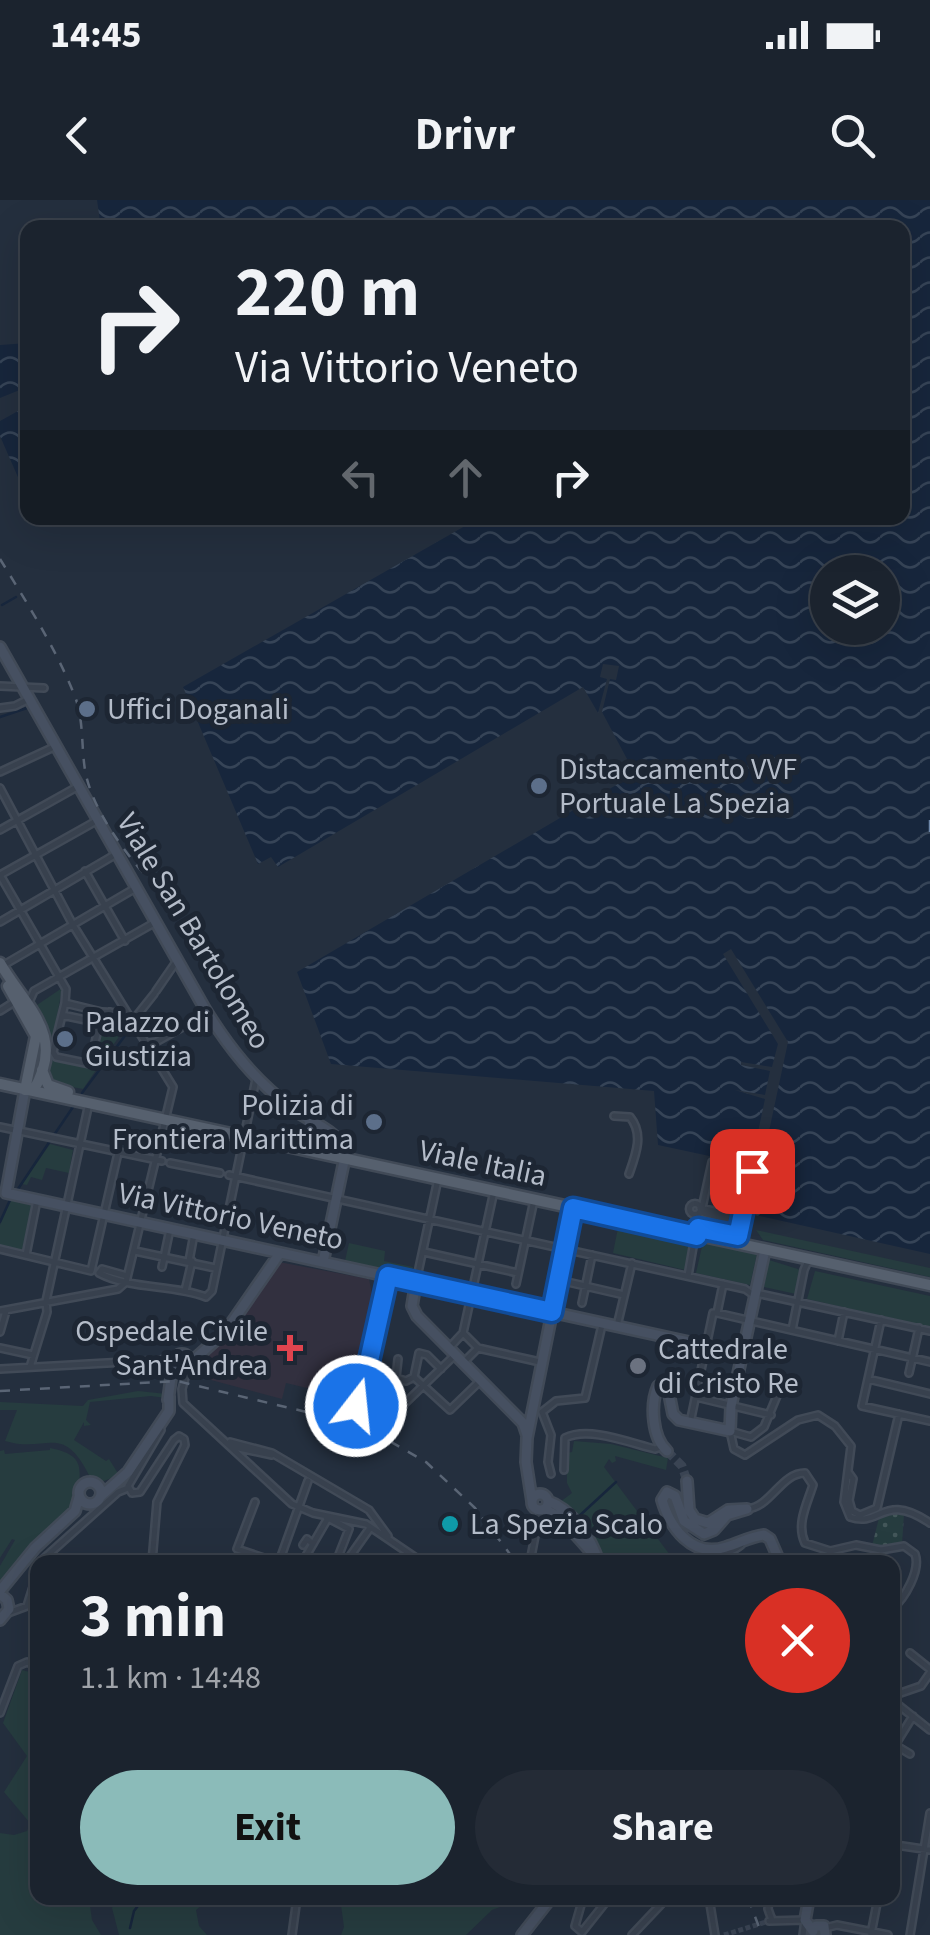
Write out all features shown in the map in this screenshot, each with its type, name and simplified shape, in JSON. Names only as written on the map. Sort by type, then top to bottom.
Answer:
[{"type":"main road","points":[[1,967],[30,1003],[47,1038],[42,1068],[29,1091]]},
{"type":"main road","points":[[1,967],[36,1036],[29,1091]]},
{"type":"main road","points":[[42,1068],[48,1084],[87,1102]]},
{"type":"main road","points":[[6,1085],[30,1077]]},
{"type":"main road","name":"Viale Italia","points":[[6,1085],[737,1240],[811,1262],[929,1285]]},
{"type":"street","name":"Viale San Bartolomeo","points":[[0,646],[208,1014],[256,1080],[343,1143],[345,1158]]},
{"type":"street","points":[[0,686],[44,688]]},
{"type":"street","points":[[0,708],[30,699]]},
{"type":"street","points":[[0,770],[57,745]]},
{"type":"street","points":[[0,830],[80,786]]},
{"type":"street","points":[[0,788],[73,925],[173,1087],[127,1279],[118,1289],[3,1311],[0,1332]]},
{"type":"street","points":[[98,820],[0,875],[66,989],[53,1055],[92,1062],[106,1012]]},
{"type":"street","points":[[0,922],[118,853]]},
{"type":"street","points":[[85,871],[125,940]]},
{"type":"street","points":[[1,967],[137,887]]},
{"type":"street","points":[[30,1003],[32,993],[156,921]]},
{"type":"street","points":[[131,1022],[178,959]]},
{"type":"street","points":[[64,1003],[125,1013]]},
{"type":"street","points":[[0,1011],[11,1004]]},
{"type":"street","points":[[106,1012],[108,1032]]},
{"type":"street","points":[[147,1042],[154,1043],[208,1014]]},
{"type":"street","points":[[62,1015],[100,1023]]},
{"type":"street","points":[[127,1279],[206,1297],[212,1291],[256,1080]]},
{"type":"street","points":[[3,1193],[23,1132],[29,1091]]},
{"type":"street","points":[[30,1367],[47,1304],[87,1102]]},
{"type":"street","points":[[614,1116],[630,1116],[637,1135],[630,1174]]},
{"type":"street","points":[[305,1145],[310,1120]]},
{"type":"street","points":[[0,1127],[158,1160]]},
{"type":"street","points":[[0,1249],[91,1271],[118,1152]]},
{"type":"street","points":[[323,1262],[345,1158]]},
{"type":"street","points":[[688,1276],[712,1162],[752,1169],[737,1240]]},
{"type":"street","points":[[170,1163],[218,1173]]},
{"type":"street","points":[[233,1176],[930,1331]]},
{"type":"street","points":[[438,1179],[412,1306],[417,1316],[524,1426],[527,1438]]},
{"type":"street","points":[[456,1355],[494,1191]]},
{"type":"street","name":"Via Vittorio Veneto","points":[[3,1193],[744,1351]]},
{"type":"street","points":[[26,1255],[36,1200]]},
{"type":"street","points":[[516,1284],[534,1200]]},
{"type":"street","points":[[531,1555],[540,1503],[528,1473],[527,1438],[573,1208]]},
{"type":"street","points":[[700,1210],[741,1220]]},
{"type":"street","points":[[158,1286],[170,1229]]},
{"type":"street","points":[[185,1291],[194,1234]]},
{"type":"street","points":[[765,1250],[731,1406],[734,1449],[745,1455],[798,1420],[818,1415],[836,1426],[848,1440],[851,1452],[844,1502],[850,1517],[862,1519],[900,1508],[911,1510],[930,1523]]},
{"type":"street","points":[[135,1251],[215,1268]]},
{"type":"street","points":[[422,1252],[518,1273]]},
{"type":"street","points":[[48,1555],[118,1492],[128,1488],[170,1405],[181,1365],[226,1332],[280,1253]]},
{"type":"street","points":[[582,1303],[592,1255]]},
{"type":"street","points":[[792,1330],[811,1262]]},
{"type":"street","points":[[617,1326],[632,1263]]},
{"type":"street","points":[[339,1407],[352,1408],[360,1401],[388,1276]]},
{"type":"street","points":[[559,1280],[624,1295]]},
{"type":"street","points":[[690,1423],[722,1284]]},
{"type":"street","points":[[838,1340],[844,1312]]},
{"type":"street","points":[[715,1313],[930,1362]]},
{"type":"street","points":[[881,1320],[862,1406],[930,1420]]},
{"type":"street","points":[[551,1474],[550,1436],[542,1412],[556,1401],[584,1398],[603,1323]]},
{"type":"street","points":[[908,1373],[918,1328]]},
{"type":"street","points":[[463,1333],[478,1348]]},
{"type":"street","points":[[0,1348],[33,1355]]},
{"type":"street","points":[[399,1409],[403,1401],[456,1355],[478,1348],[540,1362]]},
{"type":"street","points":[[414,1378],[419,1353],[441,1368]]},
{"type":"street","points":[[398,1359],[396,1378],[414,1378]]},
{"type":"street","points":[[0,1369],[160,1360],[181,1365]]},
{"type":"street","points":[[181,1365],[182,1398],[300,1509],[375,1526],[413,1555]]},
{"type":"street","points":[[414,1378],[450,1410],[480,1380]]},
{"type":"street","points":[[868,1379],[930,1394]]},
{"type":"street","points":[[564,1470],[565,1438],[572,1435],[664,1449],[654,1408],[658,1386],[668,1389],[675,1417],[751,1436],[764,1427],[779,1391]]},
{"type":"street","points":[[696,1397],[770,1415]]},
{"type":"street","points":[[170,1405],[194,1409]]},
{"type":"street","points":[[515,1416],[524,1418],[531,1410]]},
{"type":"street","points":[[848,1472],[852,1480],[852,1511],[860,1515],[876,1508],[900,1414]]},
{"type":"street","points":[[32,1555],[86,1502],[128,1472],[160,1427]]},
{"type":"street","points":[[128,1488],[132,1494],[140,1492],[174,1440],[178,1436],[184,1439],[155,1508],[152,1555]]},
{"type":"street","points":[[223,1438],[275,1456],[367,1510],[375,1526]]},
{"type":"street","points":[[233,1447],[275,1456]]},
{"type":"street","points":[[250,1451],[264,1450]]},
{"type":"street","points":[[250,1451],[246,1457],[250,1463]]},
{"type":"street","points":[[777,1555],[768,1536],[745,1538],[722,1548],[699,1548],[674,1527],[662,1497],[670,1492],[675,1496],[684,1521],[704,1534],[714,1530],[727,1515],[760,1505],[795,1474],[805,1473],[813,1485],[802,1518],[804,1543],[830,1552],[856,1546],[881,1550],[904,1546],[915,1554],[917,1568],[900,1602]]},
{"type":"street","points":[[688,1481],[690,1510],[695,1519],[708,1523],[728,1510],[747,1509]]},
{"type":"street","points":[[281,1555],[308,1482]]},
{"type":"street","points":[[86,1502],[80,1488],[85,1483],[99,1491]]},
{"type":"street","points":[[255,1502],[237,1549],[256,1555]]},
{"type":"street","points":[[540,1503],[561,1518],[594,1555]]},
{"type":"street","points":[[540,1503],[564,1508],[595,1555]]},
{"type":"street","points":[[304,1555],[308,1540],[326,1517]]},
{"type":"street","points":[[326,1517],[349,1529],[339,1555]]},
{"type":"street","points":[[362,1522],[364,1538]]},
{"type":"street","points":[[351,1555],[375,1526]]},
{"type":"street","points":[[715,1555],[730,1553],[745,1538]]},
{"type":"street","points":[[30,1557],[12,1578],[4,1604],[20,1609],[27,1606],[30,1596]]},
{"type":"street","points":[[900,1695],[921,1686],[930,1671],[910,1653]]},
{"type":"street","points":[[0,1712],[18,1666],[30,1663]]},
{"type":"street","points":[[900,1705],[930,1730]]},
{"type":"street","points":[[900,1735],[913,1716]]},
{"type":"street","points":[[900,1748],[910,1754]]},
{"type":"street","points":[[910,1935],[927,1850],[930,1812]]},
{"type":"street","points":[[900,1846],[927,1850]]},
{"type":"street","points":[[292,1935],[296,1905]]},
{"type":"street","points":[[522,1935],[546,1905]]},
{"type":"street","points":[[581,1905],[577,1933],[586,1930],[604,1905]]},
{"type":"street","points":[[632,1935],[660,1905]]},
{"type":"street","points":[[710,1905],[716,1935]]},
{"type":"street","points":[[769,1905],[770,1920],[805,1920],[818,1932]]},
{"type":"street","points":[[805,1920],[808,1905]]},
{"type":"street","points":[[809,1905],[818,1932]]},
{"type":"street","points":[[871,1934],[877,1905]]},
{"type":"street","points":[[818,1932],[832,1924],[888,1935]]},
{"type":"street","points":[[844,1935],[845,1926]]},
{"type":"shaded area","name":"Ospedale Civile Sant'Andrea","points":[[279,1262],[369,1279],[369,1311],[375,1323],[359,1400],[351,1407],[346,1405],[350,1385],[331,1382],[328,1393],[286,1383],[282,1399],[196,1376],[195,1362],[227,1333]]},
{"type":"green space","points":[[62,988],[51,1052],[55,1058],[91,1066],[98,1058],[104,1016],[109,1015],[102,1033],[112,1034],[116,1017],[124,1019],[127,1025],[83,1089],[50,1083],[45,1071],[51,1038],[32,998],[39,990],[33,997],[37,1005]]},
{"type":"green space","points":[[50,1144],[73,1150],[69,1173],[46,1168],[42,1180],[31,1177],[27,1185],[22,1184]]},
{"type":"green space","points":[[11,1200],[34,1205],[24,1252],[0,1247],[0,1225]]},
{"type":"green space","points":[[619,1223],[693,1239],[685,1270],[613,1253]]},
{"type":"green space","points":[[756,1230],[930,1268],[930,1277],[763,1240]]},
{"type":"green space","points":[[703,1242],[757,1254],[750,1285],[696,1273]]},
{"type":"green space","points":[[349,1243],[385,1251],[384,1261],[413,1267],[411,1276],[345,1261]]},
{"type":"green space","points":[[769,1260],[801,1270],[796,1294],[764,1287]]},
{"type":"green space","points":[[815,1271],[930,1296],[930,1327],[807,1299]]},
{"type":"green space","points":[[138,1391],[167,1394],[166,1398],[90,1402],[86,1420],[91,1425],[84,1426],[84,1422],[74,1440],[106,1461],[109,1459],[119,1475],[104,1481],[90,1477],[80,1460],[62,1444],[5,1441],[17,1410],[0,1410],[0,1402],[83,1406],[88,1400]]},
{"type":"green space","points":[[574,1441],[611,1444],[668,1458],[666,1470],[615,1456],[616,1461],[612,1463],[609,1459],[604,1467],[670,1555],[599,1555],[576,1517],[560,1502],[572,1493],[567,1483],[567,1453],[572,1452]]},
{"type":"green space","points":[[50,1450],[72,1456],[77,1462],[80,1502],[0,1587],[0,1566],[15,1540],[0,1558],[0,1451],[5,1454]]},
{"type":"green space","points":[[904,1514],[902,1544],[872,1546],[879,1518]]},
{"type":"green space","points":[[22,1670],[30,1672],[30,1823],[4,1792],[27,1756],[3,1723]]},
{"type":"green space","points":[[30,1823],[30,1905],[90,1905],[92,1920],[101,1935],[0,1935],[0,1833],[14,1835],[27,1831]]},
{"type":"green space","points":[[202,1905],[196,1910],[199,1926],[207,1935],[119,1935],[112,1908]]},
{"type":"green space","points":[[341,1905],[505,1905],[492,1910],[466,1935],[341,1935],[344,1927]]},
{"type":"water","points":[[97,200],[930,200],[930,1254],[755,1215],[756,1192],[788,1042],[731,949],[723,954],[778,1044],[772,1067],[741,1062],[770,1071],[765,1095],[735,1090],[765,1099],[751,1165],[658,1145],[654,1091],[331,1064],[297,972],[635,774],[602,712],[610,679],[616,680],[619,666],[603,664],[600,677],[607,679],[598,713],[583,687],[278,867],[271,857],[258,864],[183,687],[464,525],[910,525],[910,220],[100,220]]},
{"type":"water","points":[[20,344],[20,390],[0,398],[0,345]]},
{"type":"water","points":[[20,410],[20,482],[0,436],[0,421]]},
{"type":"waterway","points":[[2,605],[16,597]]},
{"type":"waterway","points":[[0,717],[27,708]]},
{"type":"waterway","points":[[136,1021],[177,968]]},
{"type":"waterway","points":[[82,1093],[130,1029]]},
{"type":"waterway","points":[[54,1135],[73,1107]]},
{"type":"waterway","points":[[18,1189],[50,1141]]},
{"type":"waterway","points":[[0,1222],[10,1200]]},
{"type":"waterway","points":[[577,1518],[616,1482]]},
{"type":"waterway","points":[[130,1928],[139,1905]]},
{"type":"ferry route","points":[[930,820],[930,833]]},
{"type":"tunnel","points":[[667,1451],[682,1466],[687,1481]]},
{"type":"tunnel","points":[[724,1935],[769,1921]]},
{"type":"railway","points":[[0,559],[49,642],[74,694],[85,770],[98,808],[122,846],[177,911]]},
{"type":"railway","points":[[0,1391],[177,1381],[344,1421],[379,1435],[426,1462],[475,1508],[511,1555]]},
{"type":"railway","points":[[751,1905],[762,1935]]},
{"type":"place","name":"Uffici Doganali","points":[[87,709]]},
{"type":"place","name":"Distaccamento VVF Portuale La Spezia","points":[[539,786]]},
{"type":"place","name":"Palazzo di Giustizia","points":[[65,1039]]},
{"type":"place","name":"Polizia di Frontiera Marittima","points":[[374,1122]]},
{"type":"place","name":"Ospedale Civile Sant'Andrea","points":[[290,1348]]},
{"type":"place","name":"Cattedrale di Cristo Re","points":[[638,1366]]},
{"type":"place","name":"La Spezia Scalo","points":[[450,1524]]},
{"type":"route","points":[[356,1406],[388,1276],[552,1312],[573,1208],[697,1236],[698,1228],[738,1236],[752,1171]]}]
